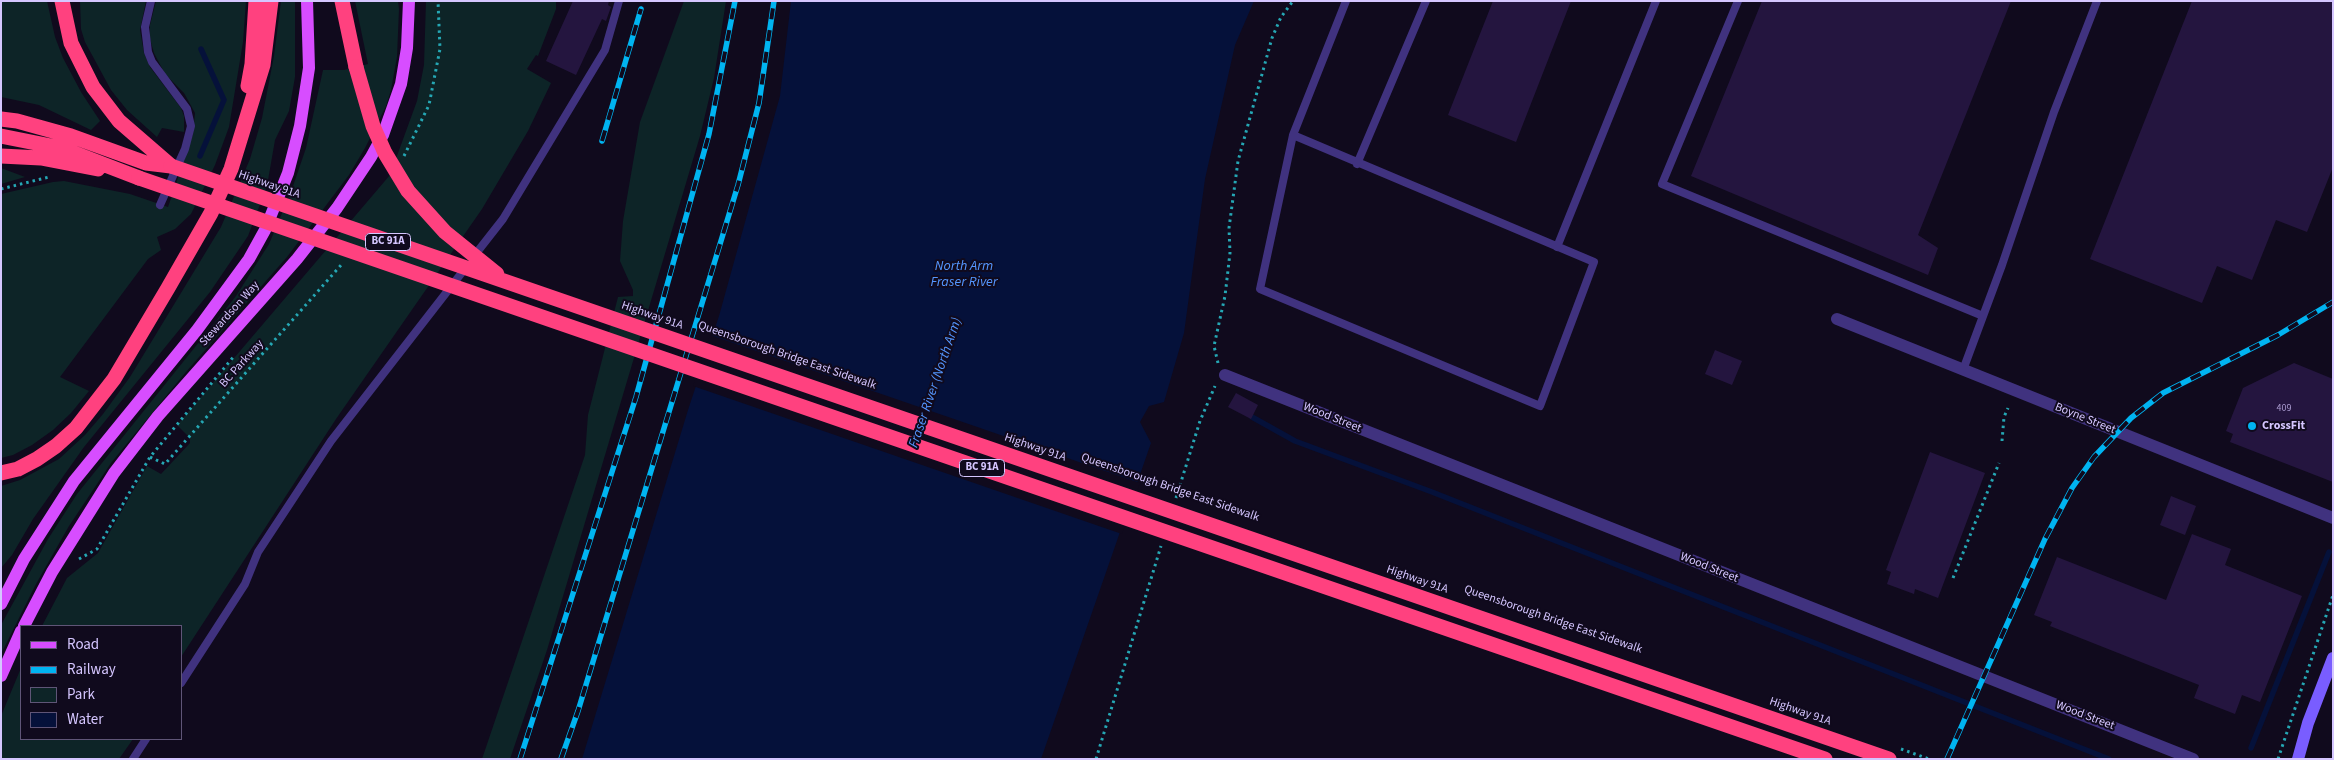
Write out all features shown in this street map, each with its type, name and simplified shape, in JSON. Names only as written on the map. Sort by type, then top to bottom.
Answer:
[{"type":"highway","points":[[238,150],[252,64],[256,1]]},
{"type":"highway","points":[[1,473],[18,469],[56,446],[76,428],[93,408],[114,379],[208,217],[220,194],[238,150],[263,65],[271,1]]},
{"type":"highway","points":[[342,1],[356,67],[373,126],[385,152],[408,191],[444,232],[506,281]]},
{"type":"highway","points":[[63,2],[71,43],[93,87],[149,156]]},
{"type":"highway","name":"Highway 91A","points":[[1,119],[17,121],[149,156],[171,166],[506,281],[1890,752]]},
{"type":"highway","points":[[1,136],[62,148],[139,178]]},
{"type":"highway","points":[[1,156],[41,158],[139,178]]},
{"type":"highway","name":"BC 91A","points":[[139,178],[1826,759]]},
{"type":"main road","name":"Stewardson Way","points":[[1,604],[24,559],[74,481],[197,330],[249,259],[265,230],[288,173],[300,126],[309,68],[307,1]]},
{"type":"main road","name":"Stewardson Way","points":[[25,625],[52,572],[114,473],[158,416],[297,259],[337,208],[370,157],[383,135],[401,84],[407,48],[409,1]]},
{"type":"main road","points":[[1,676],[20,633]]},
{"type":"main road","points":[[2298,759],[2308,723],[2333,658]]},
{"type":"street","name":"Boyne Street","points":[[1837,319],[2333,518]]},
{"type":"street","name":"Wood Street","points":[[1225,375],[2193,759]]},
{"type":"lane","points":[[151,1],[145,27],[148,52],[152,62],[187,109],[191,126],[185,149],[160,205]]},
{"type":"lane","points":[[182,681],[245,584],[258,552],[331,441],[503,219],[605,50],[619,1]]},
{"type":"lane","points":[[1292,135],[1357,164],[1594,262],[1540,406],[1260,289],[1292,135],[1346,1]]},
{"type":"lane","points":[[1357,164],[1426,1]]},
{"type":"lane","points":[[1557,247],[1656,1]]},
{"type":"lane","points":[[1738,1],[1662,184],[1983,316]]},
{"type":"lane","points":[[1963,370],[2054,112],[2097,1]]},
{"type":"lane","points":[[169,186],[202,201],[207,209],[208,217]]},
{"type":"lane","points":[[133,759],[145,740]]},
{"type":"path","points":[[402,161],[428,105],[440,49],[438,1]]},
{"type":"path","points":[[1174,504],[1200,421],[1213,388],[1225,375],[1215,358],[1214,346],[1225,296],[1230,252],[1229,228],[1236,174],[1252,104],[1272,38],[1281,17],[1293,1]]},
{"type":"path","points":[[1,189],[51,176]]},
{"type":"path","name":"BC Parkway","points":[[77,560],[97,549],[150,457],[165,464],[343,263]]},
{"type":"path","points":[[2002,441],[2004,417],[2008,408]]},
{"type":"path","points":[[1953,578],[1999,463]]},
{"type":"path","name":"Queensborough Bridge East Sidewalk","points":[[1173,499],[1182,502]]},
{"type":"path","points":[[1096,759],[1163,541]]},
{"type":"path","points":[[2278,759],[2333,595]]},
{"type":"path","points":[[1890,752],[1929,759]]},
{"type":"green space","points":[[1,1],[47,1],[55,37],[63,58],[81,92],[100,121],[91,130],[39,105],[1,97]]},
{"type":"green space","points":[[80,1],[146,1],[140,30],[144,53],[150,67],[181,108],[184,116],[184,132],[162,128],[157,137],[127,110],[111,90],[85,42],[81,29]]},
{"type":"green space","points":[[156,1],[246,1],[243,42],[229,127],[215,165],[191,214],[175,229],[157,237],[161,250],[148,259],[60,377],[89,391],[71,413],[53,430],[32,445],[13,455],[1,458],[1,194],[64,181],[130,194],[168,207],[193,134],[195,113],[184,93],[165,74],[154,53],[150,39],[150,25]]},
{"type":"green space","points":[[281,1],[295,1],[295,77],[289,111],[275,140],[267,186],[248,236],[210,292],[84,447],[33,519],[12,555],[1,568],[1,486],[20,480],[59,459],[85,435],[103,414],[130,377],[221,227],[250,159],[262,118],[274,56]]},
{"type":"green space","points":[[355,1],[398,1],[399,9],[397,57],[391,90],[386,106],[365,148],[349,175],[287,257],[185,373],[111,463],[69,526],[36,584],[1,654],[1,625],[48,539],[77,494],[236,296],[269,244],[291,192],[306,148],[323,70],[344,70],[368,64]]},
{"type":"green space","points":[[426,1],[556,1],[556,9],[538,56],[536,55],[527,69],[551,83],[528,131],[482,209],[336,419],[182,655],[182,625],[43,625],[67,578],[98,553],[147,466],[161,474],[190,443],[190,438],[177,425],[390,175],[417,101],[424,65]]},
{"type":"green space","points":[[684,1],[726,1],[714,78],[700,136],[547,650],[510,759],[482,759],[585,455],[588,415],[618,297],[633,296],[633,290],[620,261],[623,221],[640,122]]},
{"type":"green space","points":[[1,168],[25,177],[1,184]]},
{"type":"green space","points":[[20,670],[20,740],[132,740],[119,759],[1,759],[1,716]]},
{"type":"water","name":"North Arm Fraser River","points":[[791,1],[1254,1],[1235,45],[1205,179],[1184,333],[1164,402],[1149,406],[1140,422],[1151,443],[1041,759],[582,759],[688,410],[719,316],[780,96]]},
{"type":"pier","points":[[710,335],[1140,483],[1122,534],[693,386]]},
{"type":"building","points":[[573,1],[609,1],[608,5],[611,7],[606,21],[602,19],[576,75],[546,61]]},
{"type":"building","points":[[1493,1],[1571,1],[1516,142],[1448,115]]},
{"type":"building","points":[[1762,1],[2011,1],[1918,235],[1938,248],[1928,275],[1691,176]]},
{"type":"building","points":[[2192,1],[2333,1],[2333,167],[2307,232],[2276,220],[2252,280],[2217,266],[2202,303],[2090,259]]},
{"type":"building","points":[[1715,350],[1742,361],[1732,385],[1705,374]]},
{"type":"building","points":[[2294,363],[2333,379],[2333,482],[2230,442],[2233,434],[2226,431],[2243,388]]},
{"type":"building","points":[[1236,393],[1258,405],[1251,419],[1228,407]]},
{"type":"building","points":[[1930,452],[1985,473],[1938,598],[1915,589],[1914,594],[1887,584],[1891,572],[1886,570]]},
{"type":"building","points":[[2171,496],[2196,506],[2185,535],[2160,525]]},
{"type":"building","points":[[2192,534],[2231,549],[2225,565],[2302,596],[2260,702],[2242,695],[2235,714],[2194,698],[2199,685],[2050,626],[2052,622],[2034,615],[2057,557],[2166,600]]},
{"type":"waterway","points":[[200,156],[224,100],[201,49]]},
{"type":"waterway","points":[[1252,417],[1295,441],[1432,492],[2109,759]]},
{"type":"waterway","points":[[2251,748],[2329,552]]},
{"type":"railway","points":[[520,759],[636,397],[709,134],[735,1]]},
{"type":"railway","points":[[561,759],[578,711],[738,185],[759,103],[774,1]]},
{"type":"railway","points":[[602,141],[641,9]]},
{"type":"railway","points":[[1947,759],[2045,539],[2072,488],[2094,457],[2131,418],[2163,393],[2278,335],[2333,302]]},
{"type":"place","name":"CrossFit","points":[[2252,426]]},
{"type":"water label","name":"Fraser River (North Arm)","points":[[936,383]]}]
